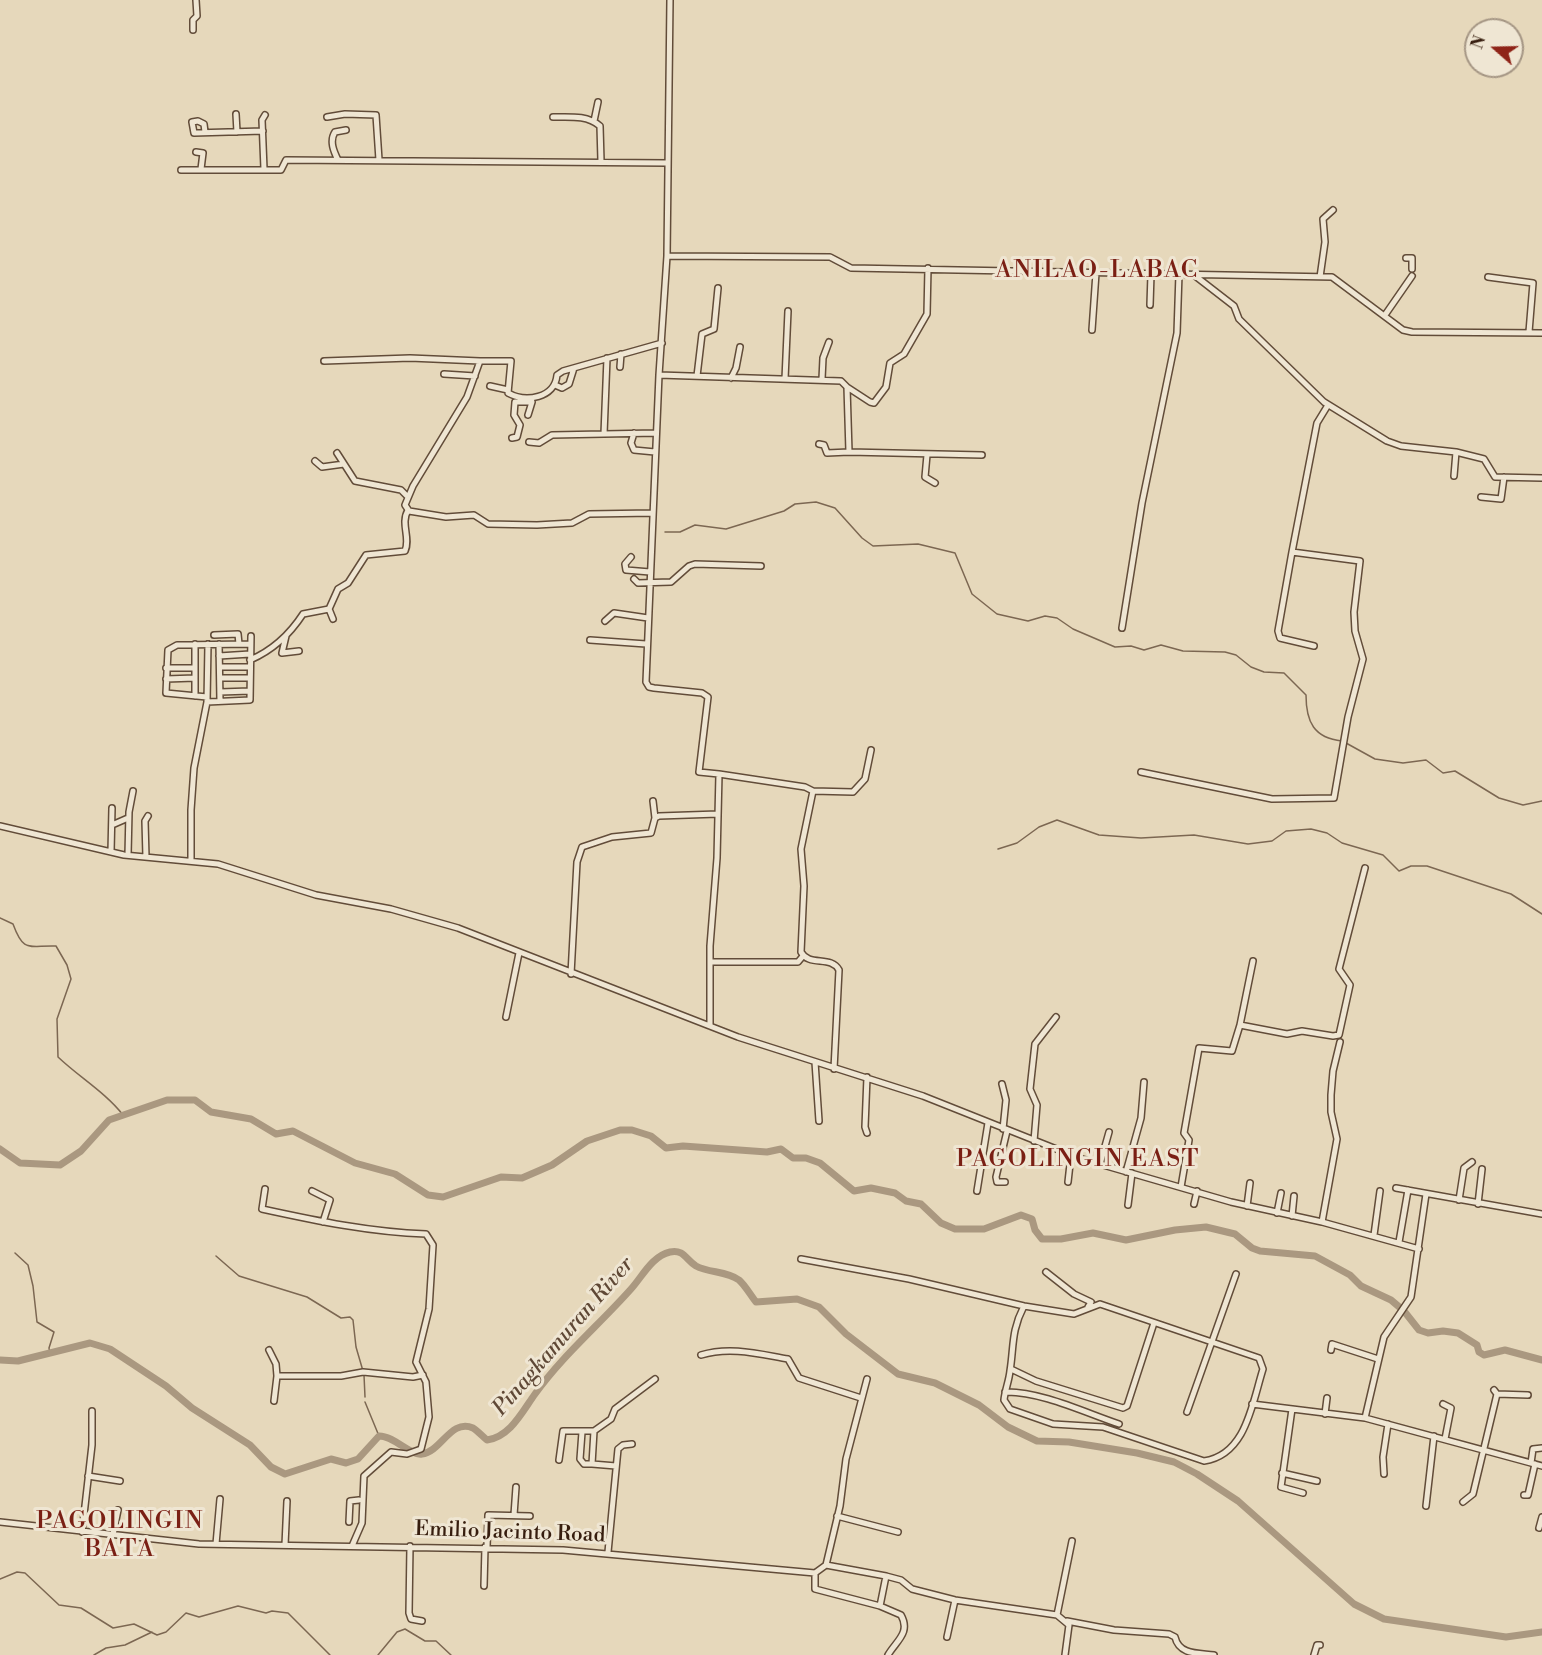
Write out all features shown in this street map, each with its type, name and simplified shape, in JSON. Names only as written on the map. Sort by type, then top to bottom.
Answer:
[{"type":"street","points":[[193,30],[193,20],[197,16],[196,0]]},
{"type":"street","points":[[670,0],[667,256],[648,572],[646,682],[649,687],[702,693],[708,697],[699,772],[805,787],[813,791],[853,792],[865,779],[871,750]]},
{"type":"street","points":[[594,121],[598,102]]},
{"type":"street","points":[[236,114],[237,132]]},
{"type":"street","points":[[327,117],[345,114],[376,115],[379,160]]},
{"type":"street","points":[[264,169],[265,115]]},
{"type":"street","points":[[553,117],[594,121],[600,126],[601,161]]},
{"type":"street","points":[[338,160],[333,150],[333,135],[334,132],[346,130]]},
{"type":"street","points":[[205,132],[263,131]]},
{"type":"street","points":[[196,152],[203,153],[201,169]]},
{"type":"street","points":[[181,170],[281,170],[286,160],[667,163]]},
{"type":"street","points":[[1321,274],[1325,242],[1323,219],[1333,210]]},
{"type":"street","points":[[667,256],[830,257],[851,268],[1194,275],[1321,274],[1332,277],[1403,330],[1412,332],[1542,333]]},
{"type":"street","points":[[1406,258],[1412,258],[1412,268]]},
{"type":"street","points":[[659,375],[841,381],[873,403],[884,393],[890,363],[904,354],[927,314],[928,268]]},
{"type":"street","points":[[1092,330],[1096,273]]},
{"type":"street","points":[[1150,304],[1151,274]]},
{"type":"street","points":[[1122,628],[1142,503],[1177,333],[1179,274]]},
{"type":"street","points":[[1194,275],[1234,306],[1239,319],[1328,405],[1388,441],[1401,446],[1456,452],[1484,459],[1492,476],[1542,478]]},
{"type":"street","points":[[1385,315],[1412,276]]},
{"type":"street","points":[[1488,277],[1533,283],[1529,332]]},
{"type":"street","points":[[697,376],[702,333],[714,329],[718,288]]},
{"type":"street","points":[[785,379],[789,311]]},
{"type":"street","points":[[822,379],[823,358],[829,342]]},
{"type":"street","points":[[512,438],[517,437],[520,425],[514,415],[515,402],[532,400],[544,394],[555,385],[558,373],[662,343]]},
{"type":"street","points":[[731,378],[736,368],[740,346]]},
{"type":"street","points":[[620,366],[621,354]]},
{"type":"street","points":[[324,361],[410,358],[512,361],[508,390],[510,395],[532,400]]},
{"type":"street","points":[[604,434],[607,358]]},
{"type":"street","points":[[480,361],[467,397],[408,497],[405,505],[408,510],[446,517],[474,515],[488,524],[537,525],[572,523],[589,514],[652,513]]},
{"type":"street","points":[[555,385],[562,388],[569,384],[574,368]]},
{"type":"street","points":[[444,374],[475,376]]},
{"type":"street","points":[[490,386],[508,390]]},
{"type":"street","points":[[847,387],[849,452]]},
{"type":"street","points":[[528,416],[532,400]]},
{"type":"street","points":[[1314,646],[1280,638],[1278,631],[1317,423],[1328,405]]},
{"type":"street","points":[[634,433],[632,443],[634,450],[655,452]]},
{"type":"street","points":[[529,442],[539,443],[552,435],[656,433]]},
{"type":"street","points":[[819,444],[824,445],[827,453],[982,455]]},
{"type":"street","points":[[1454,476],[1456,452]]},
{"type":"street","points":[[338,453],[355,481],[401,490],[408,497]]},
{"type":"street","points":[[927,455],[926,477],[934,483]]},
{"type":"street","points":[[315,460],[322,467],[344,464]]},
{"type":"street","points":[[1482,497],[1501,499],[1504,477]]},
{"type":"street","points":[[333,619],[329,609],[339,589],[348,583],[366,555],[405,551],[407,541],[405,516],[408,510]]},
{"type":"street","points":[[1141,772],[1272,799],[1332,800],[1363,659],[1355,631],[1354,612],[1360,561],[1292,552]]},
{"type":"street","points":[[631,557],[625,564],[626,570],[648,572]]},
{"type":"street","points":[[634,579],[638,583],[671,582],[689,566],[695,564],[761,566]]},
{"type":"street","points":[[219,656],[250,657],[267,651],[286,635],[303,614],[329,609]]},
{"type":"street","points":[[604,621],[614,613],[648,618]]},
{"type":"street","points":[[214,635],[238,633],[239,644]]},
{"type":"street","points":[[286,635],[282,653],[299,651]]},
{"type":"street","points":[[249,644],[177,645],[168,650],[167,694],[220,701],[250,700],[249,644],[251,636]]},
{"type":"street","points":[[590,640],[646,644]]},
{"type":"street","points":[[195,644],[195,696]]},
{"type":"street","points":[[219,644],[220,701]]},
{"type":"street","points":[[191,860],[194,768],[207,700],[208,645]]},
{"type":"street","points":[[220,667],[250,667]]},
{"type":"street","points":[[166,668],[195,668]]},
{"type":"street","points":[[166,679],[195,678]]},
{"type":"street","points":[[220,678],[250,678]]},
{"type":"street","points":[[220,692],[250,691]]},
{"type":"street","points":[[710,1026],[710,962],[719,774]]},
{"type":"street","points":[[128,855],[129,818],[133,791]]},
{"type":"street","points":[[710,962],[798,962],[803,956],[804,878],[801,849],[813,791]]},
{"type":"street","points":[[571,974],[580,849],[587,844],[612,837],[651,833],[655,818],[653,801]]},
{"type":"street","points":[[111,852],[112,808]]},
{"type":"street","points":[[655,818],[718,814]]},
{"type":"street","points":[[146,857],[144,824],[148,816]]},
{"type":"street","points":[[112,825],[129,818]]},
{"type":"street","points":[[0,826],[111,852],[191,860],[241,870],[316,895],[427,918],[710,1026],[834,1069],[867,1077],[923,1096],[1071,1155],[1247,1206],[1322,1222],[1419,1249]]},
{"type":"street","points":[[1240,1025],[1287,1034],[1302,1031],[1339,1035],[1350,985],[1341,976],[1339,969],[1365,868]]},
{"type":"street","points":[[506,1017],[519,953]]},
{"type":"street","points":[[803,956],[832,963],[839,970],[834,1069]]},
{"type":"street","points":[[1181,1187],[1189,1140],[1184,1133],[1198,1048],[1232,1051],[1240,1025],[1252,961]]},
{"type":"street","points":[[1034,1142],[1037,1105],[1030,1089],[1035,1044],[1056,1017]]},
{"type":"street","points":[[1322,1222],[1337,1139],[1331,1112],[1331,1095],[1333,1071],[1340,1042]]},
{"type":"street","points":[[815,1062],[819,1121]]},
{"type":"street","points":[[867,1077],[865,1127],[867,1133]]},
{"type":"street","points":[[1128,1205],[1129,1173],[1141,1118],[1144,1082]]},
{"type":"street","points":[[1002,1084],[1006,1100],[1005,1130],[996,1177],[997,1182],[1005,1182]]},
{"type":"street","points":[[977,1191],[988,1122]]},
{"type":"street","points":[[1100,1164],[1109,1132]]},
{"type":"street","points":[[1068,1182],[1071,1155]]},
{"type":"street","points":[[1459,1200],[1464,1168],[1472,1162]]},
{"type":"street","points":[[1478,1204],[1482,1169]]},
{"type":"street","points":[[1247,1206],[1250,1183]]},
{"type":"street","points":[[1396,1188],[1542,1214]]},
{"type":"street","points":[[266,1189],[262,1209],[386,1232],[426,1234],[433,1245],[429,1309],[416,1362],[423,1375],[429,1397],[429,1417],[421,1449],[407,1454],[391,1452],[367,1472],[363,1480],[361,1500],[362,1523],[352,1546]]},
{"type":"street","points":[[1400,1242],[1408,1190]]},
{"type":"street","points":[[312,1191],[330,1200],[323,1222]]},
{"type":"street","points":[[1194,1204],[1197,1191]]},
{"type":"street","points":[[1374,1235],[1380,1191]]},
{"type":"street","points":[[1277,1213],[1281,1193]]},
{"type":"street","points":[[1365,1419],[1384,1337],[1408,1305],[1419,1249],[1426,1194]]},
{"type":"street","points":[[1292,1216],[1294,1196]]},
{"type":"street","points":[[801,1259],[909,1278],[1024,1306],[1074,1314],[1083,1312],[1088,1307],[1091,1302],[1074,1294],[1046,1272]]},
{"type":"street","points":[[1187,1412],[1236,1274]]},
{"type":"street","points":[[1024,1306],[1014,1332],[1009,1360],[1011,1369],[1005,1392],[1006,1405],[1010,1409],[1053,1424],[1102,1427],[1204,1461],[1215,1459],[1232,1447],[1241,1437],[1252,1404],[1263,1364],[1259,1358],[1100,1304],[1088,1307]]},
{"type":"street","points":[[1011,1369],[1036,1381],[1123,1408],[1127,1406],[1154,1323]]},
{"type":"street","points":[[1331,1350],[1332,1344],[1378,1359]]},
{"type":"street","points":[[269,1350],[276,1364],[274,1401]]},
{"type":"street","points":[[701,1355],[714,1351],[743,1351],[788,1359],[799,1378],[861,1398]]},
{"type":"street","points":[[277,1376],[341,1376],[363,1372],[412,1377],[423,1375]]},
{"type":"street","points":[[559,1460],[561,1432],[594,1431],[611,1419],[615,1409],[655,1378]]},
{"type":"street","points":[[867,1379],[846,1459],[826,1565],[815,1573],[815,1589],[880,1606],[901,1615],[905,1628],[888,1655]]},
{"type":"street","points":[[1005,1392],[1018,1391],[1119,1424]]},
{"type":"street","points":[[1463,1502],[1473,1494],[1485,1451],[1496,1392],[1528,1395]]},
{"type":"street","points":[[1325,1414],[1328,1398]]},
{"type":"street","points":[[1252,1404],[1365,1419],[1542,1466]]},
{"type":"street","points":[[1443,1404],[1451,1408],[1445,1439]]},
{"type":"street","points":[[1292,1409],[1282,1473],[1282,1489],[1303,1493]]},
{"type":"street","points":[[82,1532],[92,1410]]},
{"type":"street","points":[[1384,1474],[1383,1456],[1388,1424]]},
{"type":"street","points":[[592,1464],[594,1431]]},
{"type":"street","points":[[582,1432],[581,1462],[616,1466]]},
{"type":"street","points":[[1426,1506],[1434,1436]]},
{"type":"street","points":[[609,1552],[619,1447],[632,1444]]},
{"type":"street","points":[[1524,1495],[1528,1495],[1531,1488],[1533,1449],[1542,1448]]},
{"type":"street","points":[[1282,1473],[1317,1481]]},
{"type":"street","points":[[88,1476],[120,1481]]},
{"type":"street","points":[[514,1515],[516,1487]]},
{"type":"street","points":[[216,1544],[219,1499]]},
{"type":"street","points":[[349,1522],[350,1501],[361,1500]]},
{"type":"street","points":[[285,1545],[287,1501]]},
{"type":"street","points":[[113,1535],[118,1510]]},
{"type":"street","points":[[484,1586],[488,1515],[530,1516]]},
{"type":"street","points":[[837,1516],[898,1532]]},
{"type":"street","points":[[1539,1528],[1542,1517]]},
{"type":"street","name":"Emilio Jacinto Road","points":[[0,1522],[216,1544],[486,1547],[609,1552],[815,1573]]},
{"type":"street","points":[[1058,1615],[1072,1541]]},
{"type":"street","points":[[410,1546],[409,1613],[411,1619],[422,1621]]},
{"type":"street","points":[[826,1565],[901,1580],[917,1590],[955,1600],[1058,1615],[1067,1621],[1114,1630],[1169,1634],[1175,1637],[1180,1649],[1185,1652],[1214,1655]]},
{"type":"street","points":[[880,1606],[886,1576]]},
{"type":"street","points":[[947,1637],[955,1600]]},
{"type":"street","points":[[1065,1655],[1069,1625],[1067,1621]]},
{"type":"street","points":[[1314,1655],[1317,1646],[1320,1645]]},
{"type":"waterway","points":[[665,532],[680,532],[695,525],[726,529],[784,511],[795,504],[816,502],[835,508],[862,538],[873,546],[918,544],[955,553],[972,594],[997,614],[1028,621],[1045,616],[1057,618],[1073,629],[1115,647],[1131,646],[1144,650],[1161,645],[1183,651],[1225,652],[1236,655],[1251,667],[1264,672],[1284,673],[1306,695],[1310,721],[1318,732],[1342,741]]},
{"type":"waterway","points":[[1346,743],[1375,759],[1403,763],[1426,760],[1443,773],[1455,771],[1499,798],[1523,805],[1542,801]]},
{"type":"waterway","points":[[998,849],[1017,843],[1039,827],[1057,820],[1099,835],[1141,838],[1194,835],[1248,844],[1272,841],[1286,831],[1311,829],[1327,833],[1342,843],[1383,855],[1399,871],[1411,866],[1427,866],[1511,894],[1542,914]]},
{"type":"waterway","points":[[0,918],[13,924],[24,944],[33,947],[56,946],[67,965],[71,979],[57,1019],[58,1057],[109,1099],[123,1115]]},
{"type":"waterway","points":[[0,1149],[20,1163],[60,1165],[81,1151],[109,1120],[167,1100],[195,1100],[211,1112],[251,1119],[276,1134],[293,1131],[355,1163],[395,1174],[428,1195],[443,1197],[501,1177],[522,1178],[552,1165],[587,1141],[620,1130],[632,1130],[651,1136],[666,1148],[683,1146],[767,1152],[781,1149],[793,1158],[806,1158],[820,1163],[854,1191],[871,1188],[895,1193],[906,1201],[921,1204],[941,1223],[955,1229],[984,1229],[1021,1215],[1032,1219],[1035,1230],[1042,1239],[1061,1239],[1093,1233],[1126,1240],[1175,1230],[1206,1227],[1235,1234],[1252,1248],[1260,1251],[1315,1256],[1350,1275],[1361,1286],[1391,1300],[1404,1311],[1419,1330],[1428,1333],[1443,1331],[1458,1333],[1477,1345],[1479,1352],[1484,1355],[1505,1350],[1542,1360]]},
{"type":"waterway","name":"Pinagkamuran River","points":[[0,1360],[18,1361],[90,1343],[110,1349],[166,1386],[192,1408],[250,1445],[271,1467],[285,1474],[331,1459],[346,1463],[358,1459],[379,1436],[391,1439],[412,1452],[422,1454],[435,1448],[458,1428],[465,1426],[473,1428],[487,1440],[509,1429],[557,1366],[631,1289],[653,1262],[664,1254],[675,1251],[696,1266],[739,1280],[756,1302],[797,1299],[819,1307],[846,1334],[898,1374],[935,1383],[979,1405],[1008,1427],[1037,1441],[1069,1442],[1137,1453],[1174,1462],[1238,1501],[1354,1604],[1384,1619],[1506,1637],[1542,1632]]},
{"type":"waterway","points":[[15,1253],[28,1265],[37,1322],[54,1332],[49,1348],[50,1354]]},
{"type":"waterway","points":[[216,1256],[239,1276],[307,1297],[341,1318],[350,1317],[353,1320],[356,1347],[363,1371]]},
{"type":"waterway","points":[[364,1375],[365,1397]]},
{"type":"waterway","points":[[365,1402],[379,1436]]},
{"type":"waterway","points":[[0,1579],[17,1572],[25,1573],[59,1605],[81,1608],[113,1628],[134,1624],[157,1635],[166,1632],[186,1613],[199,1617],[238,1606],[266,1613],[272,1611],[288,1613],[330,1655]]},
{"type":"waterway","points":[[378,1655],[397,1632],[405,1629],[425,1641],[436,1641],[451,1655]]},
{"type":"waterway","points":[[94,1655],[106,1648],[125,1645],[152,1632]]},
{"type":"district","name":"ANILAO-LABAC","points":[[1097,271]]},
{"type":"district","name":"PAGOLINGIN EAST","points":[[1078,1160]]},
{"type":"district","name":"PAGOLINGIN BATA","points":[[120,1536]]}]
